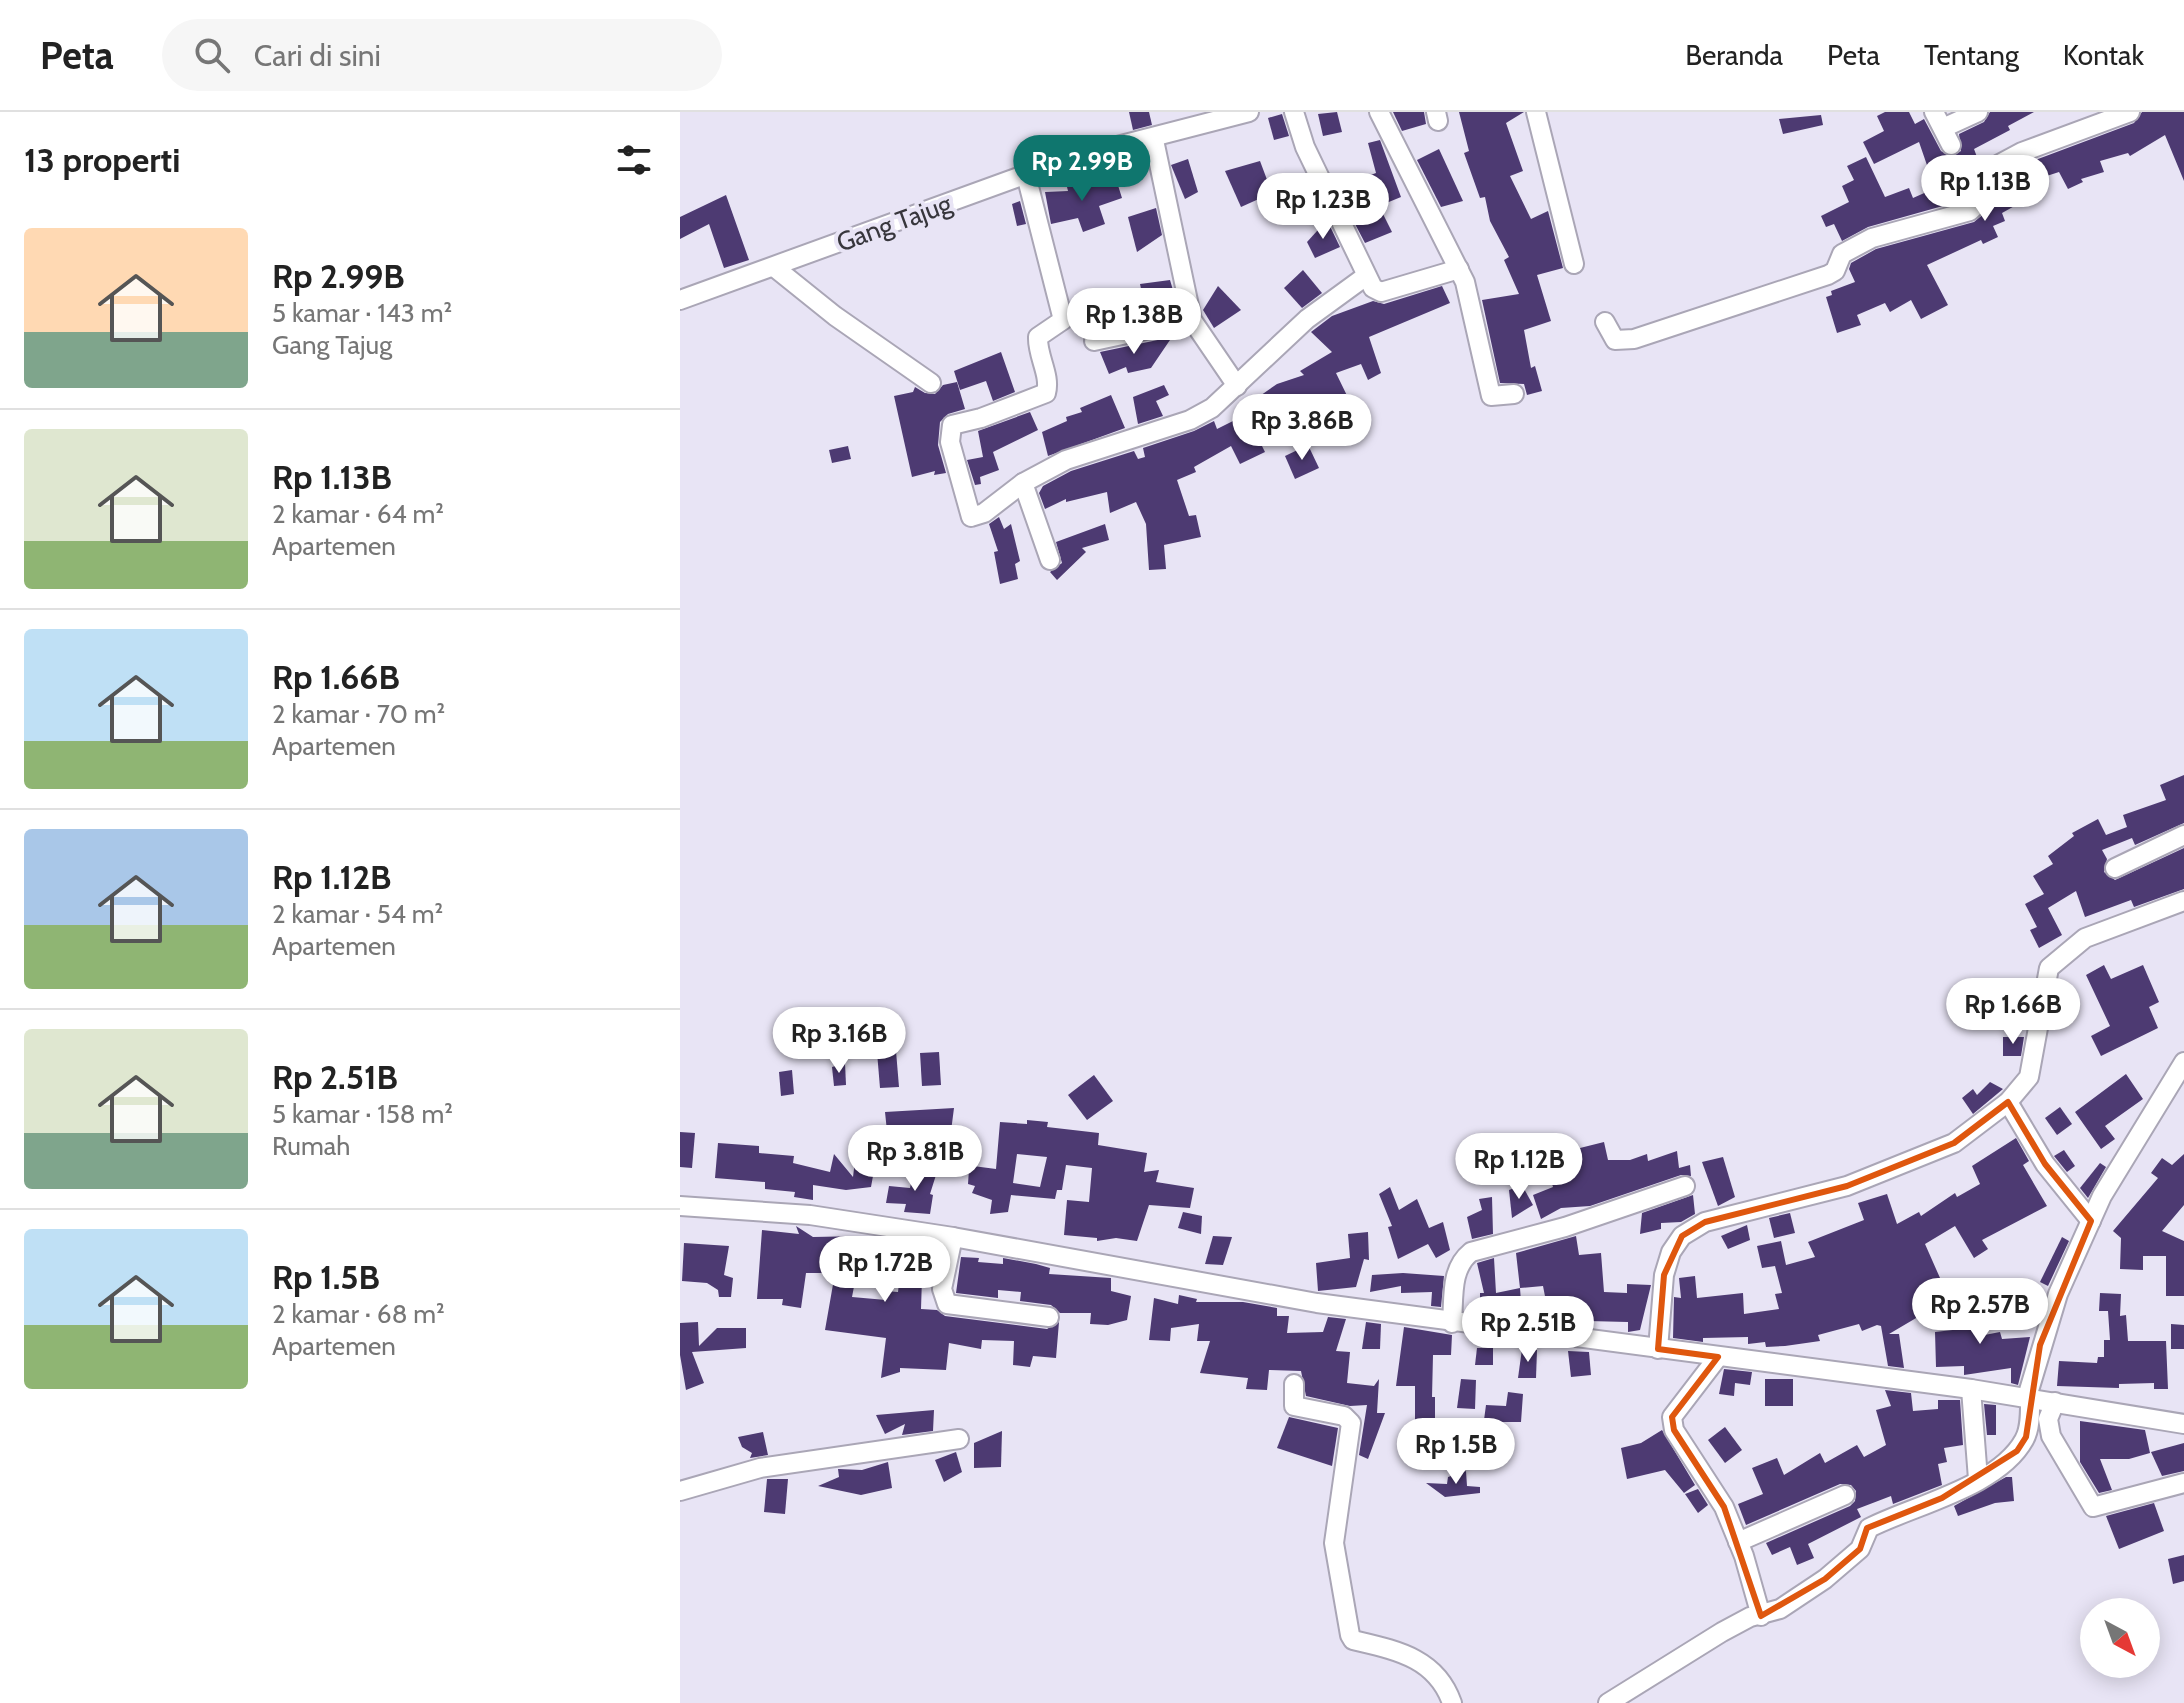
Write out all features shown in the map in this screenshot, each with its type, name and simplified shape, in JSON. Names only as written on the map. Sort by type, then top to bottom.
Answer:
[{"type":"street","name":"Gang Tajug","points":[[680,300],[1071,158],[1154,140],[1214,116],[1249,112]]},
{"type":"street","points":[[1294,112],[1305,147],[1373,288],[1381,292],[1459,269]]},
{"type":"street","points":[[1379,112],[1399,158],[1459,269],[1469,294],[1491,396],[1514,394]]},
{"type":"street","points":[[1536,112],[1574,264]]},
{"type":"street","points":[[1943,128],[1978,112]]},
{"type":"street","points":[[1605,322],[1615,340],[1634,339],[1828,275],[1835,271],[1842,254],[1872,238],[1970,211],[1983,199],[1994,167],[2022,152],[2130,112]]},
{"type":"street","points":[[1154,140],[1192,320],[1237,386]]},
{"type":"street","points":[[1026,175],[1062,308],[1062,323],[1038,337],[1048,390],[1043,395],[981,418],[956,421],[952,425],[950,442],[971,517],[984,513],[1023,483],[1066,460],[1190,420],[1212,408],[1307,319],[1366,276]]},
{"type":"street","points":[[774,267],[835,316],[931,383]]},
{"type":"street","points":[[1094,341],[1192,320]]},
{"type":"street","points":[[1023,483],[1050,560]]},
{"type":"street","points":[[2115,868],[2184,835]]},
{"type":"street","points":[[1658,1349],[1664,1275],[1671,1252],[1690,1230],[1705,1222],[1847,1186],[1954,1143],[2008,1102],[2029,1077],[2049,968],[2085,938],[2184,901]]},
{"type":"street","points":[[1608,1703],[1722,1632],[1750,1617],[1780,1609],[1825,1579],[1860,1549],[1869,1528],[1913,1512],[1976,1467],[2017,1451],[2026,1437],[2030,1397],[2058,1294],[2120,1165],[2184,1062]]},
{"type":"street","points":[[2008,1102],[2045,1164],[2091,1221]]},
{"type":"street","points":[[1452,1323],[1456,1270],[1460,1261],[1471,1252],[1565,1227],[1685,1186]]},
{"type":"street","points":[[680,1206],[810,1215],[953,1237],[1317,1303],[2030,1397],[2184,1424]]},
{"type":"street","points":[[953,1237],[942,1289],[947,1304],[1049,1317]]},
{"type":"street","points":[[1718,1357],[1672,1417],[1674,1430],[1724,1507],[1761,1616]]},
{"type":"street","points":[[1294,1384],[1294,1406],[1344,1416],[1351,1423],[1334,1543],[1350,1635],[1353,1640],[1408,1654],[1424,1663],[1452,1703]]},
{"type":"street","points":[[1971,1389],[1976,1467]]},
{"type":"street","points":[[2054,1402],[2048,1419],[2051,1436],[2093,1507],[2184,1483]]},
{"type":"street","points":[[680,1491],[760,1468],[959,1439]]},
{"type":"street","points":[[1738,1542],[1845,1495]]},
{"type":"highlighted area","points":[[2008,1102],[2045,1164],[2091,1221],[2040,1345],[2026,1437],[2017,1451],[1942,1498],[1867,1528],[1860,1549],[1825,1579],[1761,1616],[1724,1507],[1674,1430],[1672,1417],[1718,1357],[1658,1349],[1664,1275],[1682,1236],[1705,1222],[1847,1186],[1954,1143]]},
{"type":"building","points":[[1129,112],[1149,112],[1152,125],[1133,130]]},
{"type":"building","points":[[1337,112],[1342,132],[1323,136],[1318,114]]},
{"type":"building","points":[[1393,112],[1424,112],[1426,124],[1402,131]]},
{"type":"building","points":[[1459,112],[1524,112],[1506,123],[1523,171],[1510,176],[1531,219],[1548,211],[1563,268],[1537,275],[1551,321],[1524,330],[1531,368],[1535,366],[1542,391],[1527,395],[1524,384],[1500,383],[1482,300],[1519,294],[1504,260],[1509,257],[1490,221],[1485,197],[1480,198],[1464,153],[1469,151]]},
{"type":"building","points":[[1885,112],[1909,112],[1915,124],[1924,119],[1941,151],[1951,157],[1961,151],[1959,134],[1984,122],[1990,112],[2034,112],[2008,126],[2010,130],[1974,149],[1977,157],[1964,163],[1973,189],[1964,200],[1868,227],[1842,241],[1834,224],[1826,227],[1821,216],[1849,202],[1842,186],[1854,180],[1847,166],[1866,157],[1885,197],[1909,188],[1913,198],[1940,186],[1929,171],[1919,142],[1874,164],[1863,142],[1884,131],[1877,116]]},
{"type":"building","points":[[2142,112],[2184,112],[2184,181],[2165,135],[2130,156],[2128,153],[2100,161],[2104,172],[2081,179],[2083,182],[2068,189],[2059,172],[2019,185],[2027,199],[2002,213],[2005,221],[1993,226],[1998,237],[1983,244],[1981,240],[1927,265],[1948,305],[1921,319],[1911,300],[1890,312],[1885,303],[1857,315],[1861,325],[1837,333],[1826,297],[1832,295],[1831,291],[1855,282],[1849,269],[1851,263],[1876,249],[1974,222],[1992,207],[2002,176],[2027,163],[2134,123]]},
{"type":"building","points":[[1282,114],[1289,136],[1274,140],[1268,118]]},
{"type":"building","points":[[1821,115],[1823,125],[1783,134],[1779,119]]},
{"type":"building","points":[[1380,140],[1401,197],[1379,206],[1392,232],[1365,243],[1354,222],[1349,196],[1372,184],[1368,176],[1376,173],[1368,143]]},
{"type":"building","points":[[1439,149],[1463,201],[1441,207],[1417,160]]},
{"type":"building","points":[[1188,159],[1198,192],[1185,199],[1171,165]]},
{"type":"building","points":[[1260,161],[1272,193],[1241,207],[1225,171]]},
{"type":"building","points":[[1089,179],[1092,187],[1116,179],[1122,198],[1099,206],[1105,224],[1083,232],[1078,218],[1051,224],[1045,192],[1068,191],[1067,187]]},
{"type":"building","points":[[726,195],[749,260],[724,268],[709,224],[680,239],[680,217]]},
{"type":"building","points":[[1020,201],[1026,224],[1017,226],[1012,204]]},
{"type":"building","points":[[1156,208],[1162,235],[1137,252],[1128,217]]},
{"type":"building","points":[[1327,220],[1340,247],[1315,258],[1307,242]]},
{"type":"building","points":[[1303,270],[1322,293],[1302,308],[1284,288]]},
{"type":"building","points":[[1170,280],[1175,297],[1160,300],[1164,314],[1079,335],[1075,310],[1116,307],[1117,312],[1143,298],[1140,284]]},
{"type":"building","points":[[1218,286],[1241,310],[1214,328],[1203,310]]},
{"type":"building","points":[[1442,286],[1450,303],[1369,337],[1381,373],[1368,380],[1361,364],[1336,373],[1354,410],[1329,420],[1334,432],[1311,443],[1291,407],[1252,426],[1265,452],[1240,464],[1231,446],[1194,467],[1196,472],[1177,480],[1189,516],[1196,515],[1201,537],[1164,545],[1166,569],[1149,570],[1146,524],[1136,502],[1110,513],[1107,492],[1066,502],[1066,499],[1045,509],[1039,493],[1043,486],[1071,471],[1134,451],[1138,459],[1145,457],[1143,448],[1214,421],[1217,429],[1247,414],[1241,409],[1277,384],[1304,375],[1300,371],[1332,352],[1311,332],[1332,316],[1373,301],[1384,304]]},
{"type":"building","points":[[1172,337],[1151,368],[1128,373],[1126,367],[1109,374],[1100,352]]},
{"type":"building","points":[[1001,352],[1015,392],[993,401],[986,381],[960,390],[954,371]]},
{"type":"building","points":[[957,382],[965,409],[948,414],[940,422],[938,445],[946,473],[934,475],[935,471],[912,477],[894,396],[913,392],[915,387],[935,394],[943,385]]},
{"type":"building","points":[[1164,385],[1169,395],[1156,401],[1163,416],[1138,424],[1133,397]]},
{"type":"building","points":[[1111,395],[1125,428],[1048,456],[1042,432],[1067,421],[1066,417],[1082,412],[1080,408]]},
{"type":"building","points":[[1030,412],[1038,430],[993,452],[999,470],[980,477],[981,484],[975,485],[967,460],[983,457],[978,431]]},
{"type":"building","points":[[1308,445],[1319,468],[1295,479],[1285,456]]},
{"type":"building","points":[[848,446],[851,459],[832,463],[829,450]]},
{"type":"building","points":[[999,517],[1004,529],[1011,524],[1020,561],[1015,564],[1018,579],[1000,584],[994,552],[998,551],[989,524]]},
{"type":"building","points":[[1105,524],[1109,540],[1082,548],[1086,552],[1057,580],[1050,572],[1062,563],[1056,542]]},
{"type":"building","points":[[2184,775],[2184,823],[2135,845],[2132,838],[2102,850],[2107,859],[2104,872],[2115,880],[2184,848],[2184,889],[2134,907],[2131,900],[2085,917],[2076,891],[2048,908],[2062,935],[2039,948],[2030,930],[2037,927],[2025,904],[2044,894],[2033,876],[2053,864],[2048,856],[2074,836],[2072,833],[2098,819],[2106,835],[2127,827],[2123,815],[2166,800],[2160,785]]},
{"type":"building","points":[[2104,965],[2111,979],[2143,965],[2159,1002],[2149,1007],[2158,1028],[2101,1056],[2091,1036],[2110,1026],[2086,975]]},
{"type":"building","points":[[894,1027],[899,1087],[880,1088],[875,1028]]},
{"type":"building","points":[[2003,1037],[2024,1037],[2021,1056],[2003,1056]]},
{"type":"building","points":[[939,1052],[941,1085],[922,1086],[920,1053]]},
{"type":"building","points":[[845,1063],[846,1085],[834,1086],[832,1067]]},
{"type":"building","points":[[792,1070],[794,1094],[781,1096],[779,1072]]},
{"type":"building","points":[[2126,1074],[2143,1099],[2105,1126],[2115,1139],[2101,1149],[2075,1112]]},
{"type":"building","points":[[1094,1075],[1113,1101],[1087,1120],[1068,1095]]},
{"type":"building","points":[[1990,1082],[2003,1089],[1973,1114],[1962,1098],[1973,1089],[1977,1095]]},
{"type":"building","points":[[2060,1107],[2072,1124],[2057,1135],[2045,1118]]},
{"type":"building","points":[[954,1108],[950,1139],[935,1141],[915,1135],[914,1142],[888,1141],[885,1112]]},
{"type":"building","points":[[1027,1120],[1048,1122],[1047,1127],[1099,1133],[1098,1145],[1147,1153],[1144,1172],[1159,1170],[1156,1182],[1194,1188],[1190,1208],[1149,1205],[1137,1241],[1116,1238],[1097,1241],[1097,1238],[1064,1235],[1067,1200],[1089,1202],[1092,1168],[1066,1165],[1062,1190],[1057,1190],[1055,1199],[1011,1195],[1008,1212],[990,1214],[992,1200],[972,1193],[975,1186],[968,1184],[969,1169],[954,1169],[952,1136],[972,1135],[973,1166],[996,1169],[1000,1122],[1027,1124]],"holes":[[[1017,1154],[1047,1157],[1040,1187],[1013,1183]]]},
{"type":"building","points":[[680,1132],[695,1133],[692,1168],[680,1167]]},
{"type":"building","points":[[2016,1138],[2029,1161],[2023,1165],[2047,1206],[1982,1240],[1988,1249],[1974,1258],[1955,1226],[1925,1244],[1944,1287],[1950,1284],[1957,1300],[1929,1314],[1928,1311],[1889,1334],[1899,1334],[1904,1368],[1888,1366],[1881,1326],[1877,1325],[1862,1331],[1859,1324],[1818,1335],[1820,1341],[1785,1346],[1766,1347],[1765,1342],[1748,1344],[1748,1337],[1703,1338],[1703,1342],[1673,1338],[1674,1297],[1681,1298],[1679,1278],[1695,1276],[1697,1298],[1743,1293],[1744,1314],[1779,1309],[1775,1294],[1782,1293],[1775,1266],[1762,1268],[1757,1246],[1781,1241],[1786,1265],[1815,1257],[1808,1242],[1864,1220],[1858,1203],[1887,1194],[1897,1224],[1919,1212],[1921,1216],[1955,1193],[1957,1197],[1980,1184],[1972,1166]]},
{"type":"building","points":[[1604,1142],[1608,1160],[1630,1160],[1647,1154],[1648,1161],[1677,1151],[1679,1168],[1690,1165],[1691,1176],[1681,1175],[1590,1206],[1561,1208],[1541,1219],[1533,1195],[1553,1187],[1544,1157]]},
{"type":"building","points":[[718,1143],[759,1146],[759,1153],[794,1156],[793,1163],[830,1172],[834,1154],[853,1177],[856,1153],[871,1155],[875,1165],[871,1187],[846,1190],[813,1185],[813,1200],[794,1197],[795,1192],[765,1189],[765,1182],[715,1178]]},
{"type":"building","points":[[1467,1143],[1485,1144],[1483,1165],[1466,1166]]},
{"type":"building","points":[[2064,1150],[2075,1166],[2067,1172],[2054,1156]]},
{"type":"building","points":[[2184,1154],[2184,1205],[2162,1231],[2184,1241],[2184,1296],[2166,1296],[2166,1256],[2143,1256],[2143,1270],[2120,1269],[2121,1238],[2113,1231],[2158,1178],[2151,1173],[2162,1158],[2172,1165]]},
{"type":"building","points":[[1723,1157],[1735,1197],[1718,1206],[1702,1162]]},
{"type":"building","points":[[2100,1163],[2106,1167],[2088,1198],[2080,1188]]},
{"type":"building","points":[[914,1168],[936,1175],[930,1194],[933,1195],[930,1214],[904,1212],[906,1204],[886,1203],[889,1186],[910,1188]]},
{"type":"building","points":[[1522,1185],[1533,1205],[1512,1218],[1509,1190]]},
{"type":"building","points":[[1390,1187],[1399,1210],[1417,1199],[1429,1228],[1443,1222],[1450,1250],[1436,1258],[1428,1244],[1398,1259],[1388,1227],[1392,1226],[1379,1194]]},
{"type":"building","points":[[1693,1195],[1695,1214],[1681,1222],[1661,1223],[1661,1229],[1640,1234],[1642,1213]]},
{"type":"building","points":[[1492,1197],[1493,1234],[1472,1239],[1467,1217],[1482,1210],[1479,1199]]},
{"type":"building","points":[[1183,1212],[1202,1216],[1201,1234],[1178,1228]]},
{"type":"building","points":[[1790,1213],[1795,1233],[1774,1238],[1769,1218]]},
{"type":"building","points":[[1747,1225],[1750,1240],[1728,1249],[1721,1236]]},
{"type":"building","points":[[796,1226],[813,1237],[863,1236],[860,1255],[876,1258],[872,1272],[857,1271],[852,1297],[886,1300],[886,1291],[898,1292],[903,1246],[923,1248],[921,1309],[937,1310],[945,1316],[1047,1329],[1059,1322],[1056,1358],[1033,1356],[1030,1367],[1013,1365],[1014,1341],[982,1340],[981,1349],[949,1343],[946,1370],[900,1368],[900,1372],[881,1378],[886,1338],[825,1330],[835,1273],[806,1273],[801,1308],[782,1305],[783,1299],[757,1299],[762,1230],[799,1234]]},
{"type":"building","points":[[1368,1232],[1369,1260],[1364,1259],[1356,1287],[1318,1291],[1316,1263],[1350,1258],[1348,1234]]},
{"type":"building","points":[[1213,1236],[1232,1237],[1223,1265],[1205,1264]]},
{"type":"building","points":[[1576,1236],[1579,1255],[1601,1253],[1604,1292],[1627,1293],[1627,1284],[1651,1285],[1640,1330],[1628,1332],[1628,1322],[1588,1321],[1588,1326],[1550,1322],[1543,1286],[1520,1288],[1516,1253]]},
{"type":"building","points":[[2062,1237],[2069,1241],[2048,1286],[2040,1282]]},
{"type":"building","points":[[684,1243],[729,1246],[724,1275],[733,1278],[731,1297],[719,1297],[718,1290],[707,1283],[682,1281]]},
{"type":"building","points":[[961,1257],[1003,1264],[1003,1258],[1050,1268],[1049,1274],[1111,1278],[1111,1291],[1131,1296],[1127,1320],[1108,1325],[1090,1324],[1091,1313],[1060,1313],[1051,1305],[1020,1301],[1021,1292],[998,1290],[998,1298],[956,1293]]},
{"type":"building","points":[[1494,1258],[1496,1293],[1520,1288],[1522,1316],[1480,1312],[1480,1293],[1484,1293],[1477,1263]]},
{"type":"building","points":[[1403,1273],[1444,1276],[1441,1307],[1431,1306],[1432,1292],[1401,1293],[1401,1286],[1370,1292],[1372,1275]]},
{"type":"building","points":[[1981,1291],[1989,1304],[1977,1311],[1979,1336],[2000,1332],[2002,1339],[2030,1337],[2018,1385],[2011,1383],[2011,1368],[1964,1375],[1964,1366],[1936,1367],[1935,1332],[1970,1328],[1958,1305]]},
{"type":"building","points":[[2100,1293],[2121,1294],[2120,1316],[2126,1315],[2128,1341],[2166,1341],[2168,1389],[2154,1389],[2154,1383],[2119,1384],[2119,1388],[2057,1386],[2059,1361],[2097,1363],[2098,1357],[2104,1357],[2104,1340],[2110,1340],[2108,1311],[2099,1311]]},
{"type":"building","points":[[1179,1295],[1197,1299],[1196,1302],[1243,1302],[1277,1308],[1277,1316],[1289,1316],[1287,1333],[1323,1332],[1328,1317],[1346,1319],[1336,1351],[1350,1352],[1347,1383],[1374,1386],[1379,1379],[1377,1413],[1385,1413],[1368,1459],[1359,1455],[1367,1405],[1350,1406],[1306,1396],[1301,1371],[1269,1370],[1267,1390],[1246,1389],[1248,1378],[1200,1373],[1210,1341],[1197,1341],[1199,1324],[1171,1328],[1170,1341],[1149,1340],[1154,1298],[1178,1304]]},
{"type":"building","points":[[698,1322],[699,1346],[717,1328],[746,1328],[746,1348],[692,1352],[704,1383],[686,1390],[680,1355],[680,1323]]},
{"type":"building","points":[[1366,1322],[1381,1324],[1380,1349],[1362,1349]]},
{"type":"building","points":[[2171,1324],[2184,1325],[2184,1349],[2171,1349]]},
{"type":"building","points":[[1404,1327],[1452,1335],[1451,1355],[1433,1355],[1435,1419],[1415,1420],[1415,1386],[1396,1386]]},
{"type":"building","points":[[1477,1348],[1493,1348],[1493,1365],[1475,1365]]},
{"type":"building","points":[[1522,1349],[1537,1350],[1536,1378],[1518,1378]]},
{"type":"building","points":[[1568,1351],[1589,1352],[1591,1375],[1571,1377]]},
{"type":"building","points":[[1724,1369],[1752,1372],[1750,1385],[1735,1383],[1734,1396],[1719,1394]]},
{"type":"building","points":[[1461,1379],[1476,1380],[1475,1409],[1457,1408]]},
{"type":"building","points":[[1765,1379],[1793,1379],[1793,1406],[1765,1406]]},
{"type":"building","points":[[1885,1390],[1911,1393],[1913,1411],[1938,1409],[1938,1400],[1960,1400],[1963,1445],[1944,1448],[1947,1462],[1938,1464],[1942,1485],[1893,1504],[1891,1496],[1857,1509],[1861,1517],[1808,1544],[1814,1558],[1797,1565],[1790,1547],[1772,1555],[1766,1543],[1850,1506],[1855,1501],[1856,1491],[1851,1485],[1840,1484],[1746,1525],[1738,1504],[1763,1494],[1752,1468],[1777,1458],[1784,1475],[1820,1453],[1825,1463],[1857,1445],[1864,1457],[1886,1445],[1876,1410],[1891,1406]]},
{"type":"building","points":[[1508,1392],[1523,1394],[1521,1422],[1500,1422],[1500,1435],[1482,1435],[1486,1405],[1506,1406]]},
{"type":"building","points":[[1984,1404],[1996,1405],[1996,1435],[1987,1435]]},
{"type":"building","points":[[934,1410],[933,1431],[902,1435],[905,1424],[885,1434],[876,1415]]},
{"type":"building","points":[[1289,1417],[1338,1428],[1332,1466],[1277,1448]]},
{"type":"building","points":[[2080,1421],[2145,1430],[2150,1453],[2129,1459],[2100,1459],[2112,1490],[2099,1493],[2080,1462]]},
{"type":"building","points":[[1725,1427],[1742,1450],[1725,1463],[1708,1440]]},
{"type":"building","points":[[1662,1430],[1695,1485],[1684,1493],[1665,1470],[1627,1479],[1621,1448],[1641,1443]]},
{"type":"building","points":[[1002,1431],[1001,1467],[974,1468],[974,1443]]},
{"type":"building","points":[[763,1432],[768,1455],[750,1458],[752,1453],[742,1447],[738,1437]]},
{"type":"building","points":[[2184,1443],[2184,1471],[2162,1476],[2151,1452]]},
{"type":"building","points":[[956,1452],[962,1472],[944,1482],[935,1460]]},
{"type":"building","points":[[888,1462],[892,1488],[861,1495],[818,1486],[839,1477],[838,1469],[862,1470]]},
{"type":"building","points":[[1466,1471],[1467,1486],[1480,1487],[1480,1493],[1445,1497],[1426,1483],[1447,1484],[1448,1477]]},
{"type":"building","points":[[2006,1477],[2012,1477],[2014,1501],[1995,1503],[1958,1516],[1954,1506]]},
{"type":"building","points":[[767,1479],[788,1479],[785,1514],[764,1512]]},
{"type":"building","points":[[1698,1489],[1708,1505],[1698,1513],[1685,1494]]},
{"type":"building","points":[[2154,1503],[2164,1531],[2119,1549],[2106,1516]]},
{"type":"building","points":[[2184,1555],[2184,1581],[2173,1584],[2168,1559]]}]
